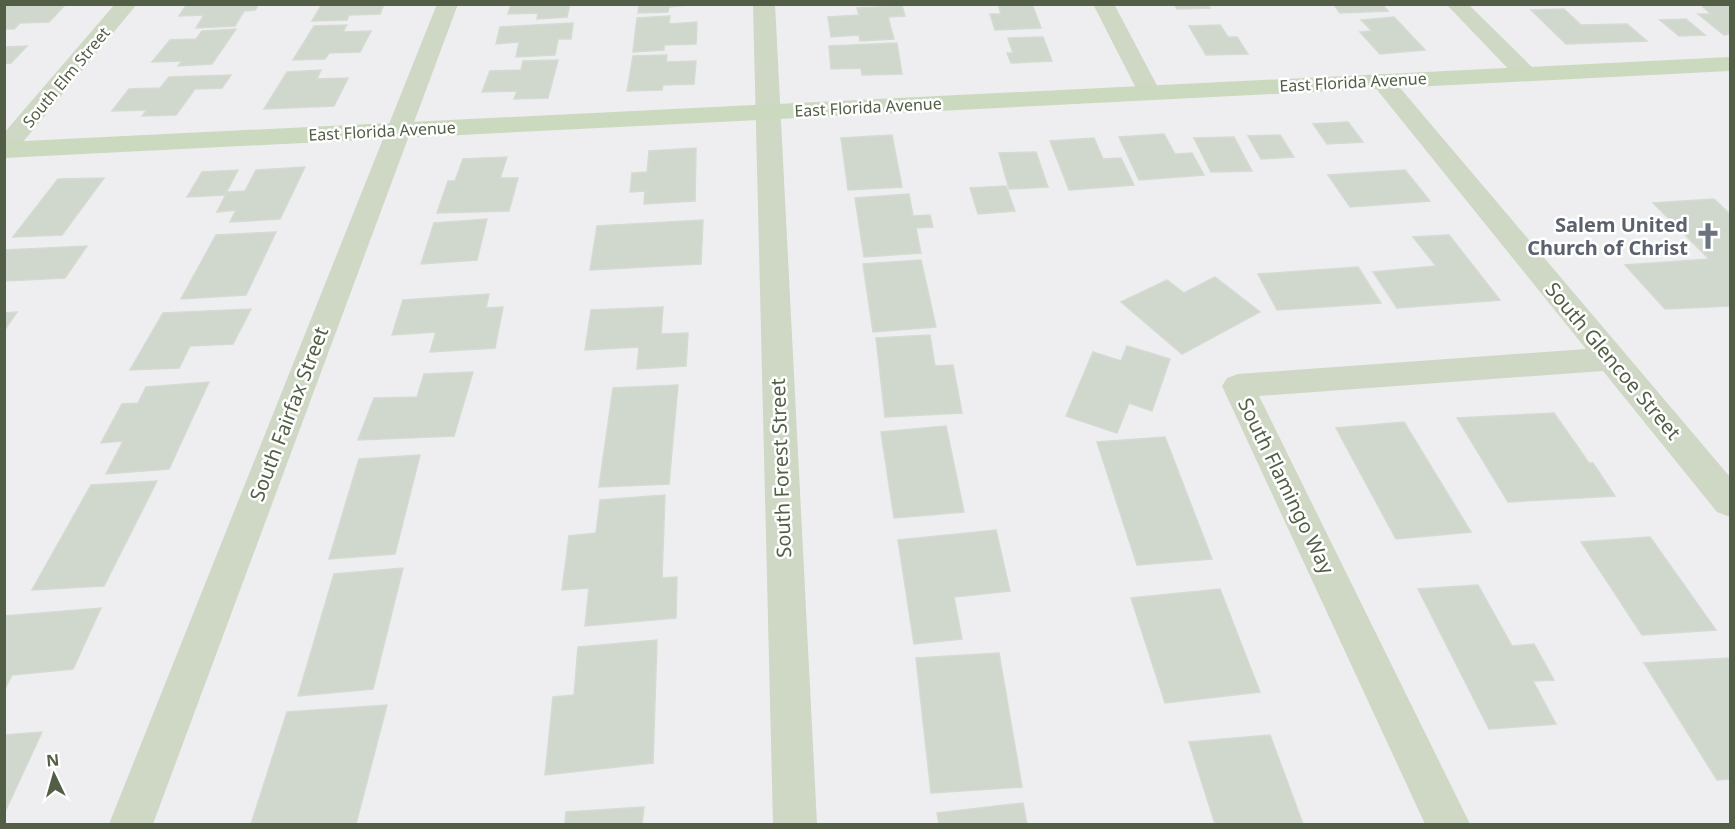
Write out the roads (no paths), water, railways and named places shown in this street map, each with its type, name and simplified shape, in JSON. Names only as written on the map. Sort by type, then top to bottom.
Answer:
[{"type":"street","name":"South Elm Street","points":[[4,150],[127,4]]},
{"type":"street","name":"South Fairfax Street","points":[[131,825],[396,131],[448,4]]},
{"type":"street","name":"South Forest Street","points":[[764,4],[795,825]]},
{"type":"street","points":[[1103,4],[1149,93]]},
{"type":"street","points":[[1455,4],[1525,74]]},
{"type":"street","name":"East Florida Avenue","points":[[4,150],[1731,64]]},
{"type":"street","name":"South Glencoe Street","points":[[1382,81],[1610,359],[1731,502]]},
{"type":"street","name":"South Flamingo Way","points":[[1448,825],[1238,386],[1610,359]]},
{"type":"place","name":"Salem United Church of Christ","points":[[1708,236]]}]
